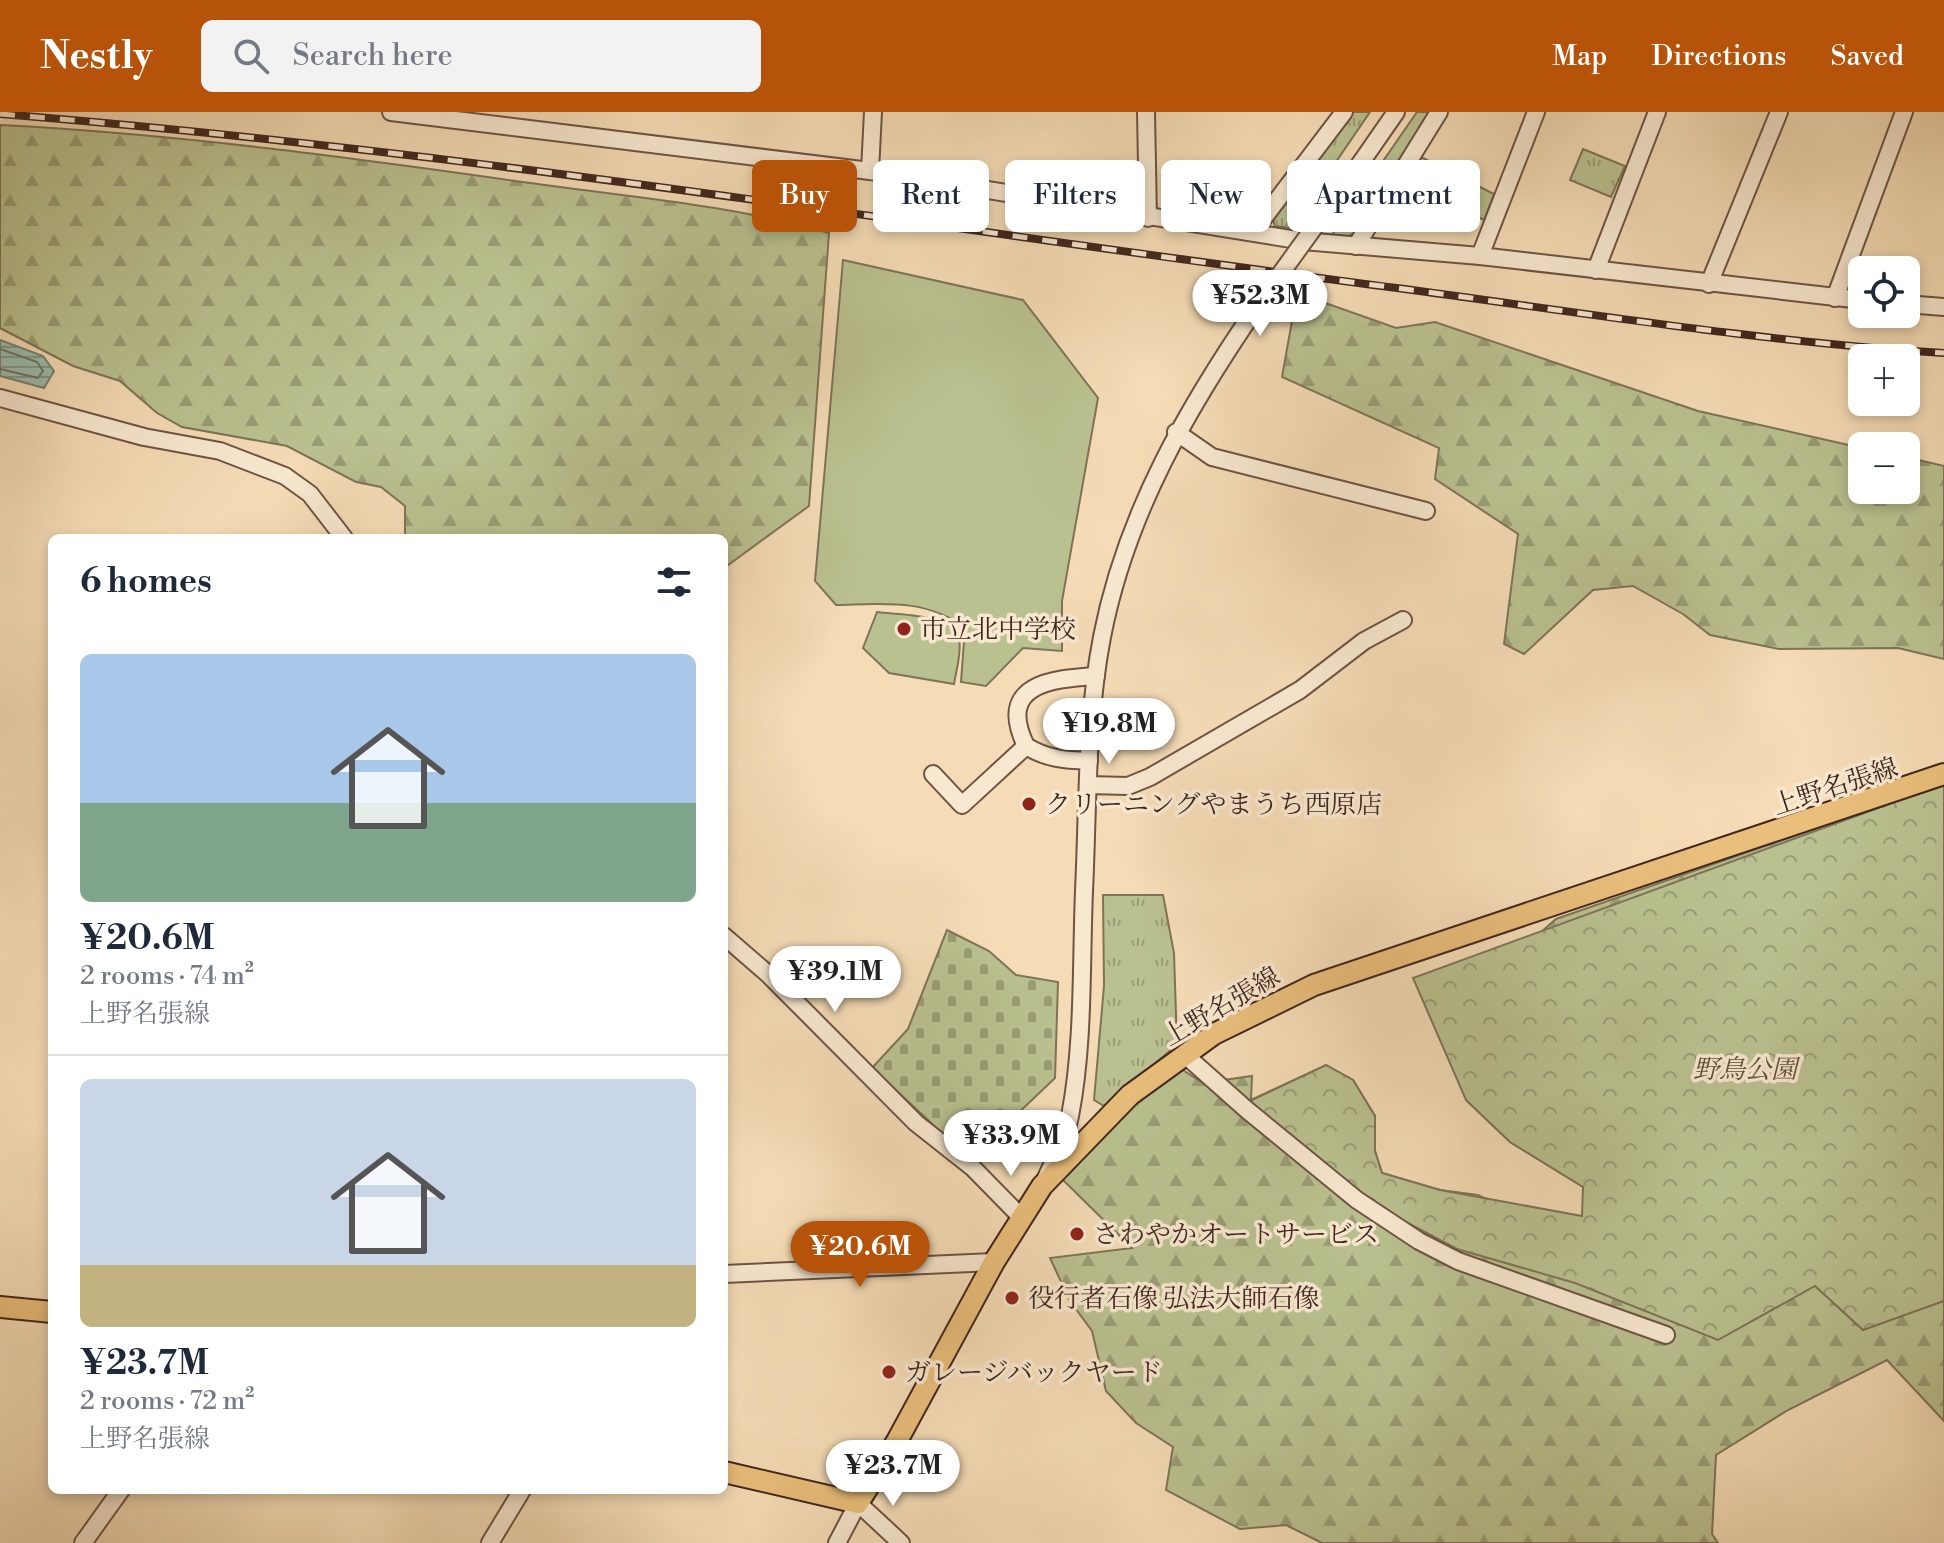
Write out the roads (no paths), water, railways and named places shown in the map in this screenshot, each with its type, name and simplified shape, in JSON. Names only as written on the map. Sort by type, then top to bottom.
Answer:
[{"type":"main road","name":"上野名張線","points":[[858,1503],[897,1441],[1020,1216],[1042,1186],[1111,1113],[1184,1054],[1245,1016],[1314,985],[1944,774]]},
{"type":"main road","points":[[0,1307],[48,1312]]},
{"type":"main road","points":[[728,1473],[858,1503]]},
{"type":"street","points":[[391,112],[870,171],[1161,220]]},
{"type":"street","points":[[870,171],[873,112]]},
{"type":"street","points":[[1146,112],[1148,218]]},
{"type":"street","points":[[1271,208],[1344,112]]},
{"type":"street","points":[[1042,1186],[1070,1116],[1096,676],[1109,605],[1126,548],[1176,432],[1258,305],[1396,112]]},
{"type":"street","points":[[1356,246],[1439,112]]},
{"type":"street","points":[[1480,256],[1536,112]]},
{"type":"street","points":[[1596,270],[1657,112]]},
{"type":"street","points":[[1709,284],[1779,112]]},
{"type":"street","points":[[1835,298],[1904,112]]},
{"type":"street","points":[[1253,232],[1848,299]]},
{"type":"street","points":[[1920,305],[1944,307]]},
{"type":"street","points":[[0,398],[144,437],[220,451],[285,476],[310,494],[341,534]]},
{"type":"street","points":[[1176,432],[1212,457],[1426,511]]},
{"type":"street","points":[[1088,785],[1128,786],[1150,777],[1300,690],[1364,641],[1403,620]]},
{"type":"street","points":[[1089,761],[1045,757],[1026,746],[1018,721],[1020,708],[1032,688],[1047,680],[1096,676]]},
{"type":"street","points":[[933,774],[962,805],[1026,746]]},
{"type":"street","points":[[728,939],[769,975],[916,1123],[973,1168],[1020,1216]]},
{"type":"street","points":[[1184,1054],[1357,1200],[1419,1241],[1458,1261],[1666,1335]]},
{"type":"street","points":[[728,1274],[994,1262]]},
{"type":"street","points":[[83,1543],[118,1494]]},
{"type":"street","points":[[490,1543],[520,1494]]},
{"type":"street","points":[[837,1543],[858,1503],[901,1543]]},
{"type":"water","points":[[0,340],[43,356],[54,371],[44,388],[0,376]]},
{"type":"railway","points":[[0,114],[350,148],[525,169],[1670,325],[1807,342],[1944,353]]},
{"type":"place","name":"市立北中学校","points":[[904,629]]},
{"type":"place","name":"クリーニングやまうち西原店","points":[[1029,804]]},
{"type":"place","name":"さわやかオートサービス","points":[[1077,1234]]},
{"type":"place","name":"役行者石像 弘法大師石像","points":[[1012,1298]]},
{"type":"place","name":"ガレージバックヤード","points":[[889,1372]]},
{"type":"park label","name":"野鳥公園","points":[[1745,1069]]}]
